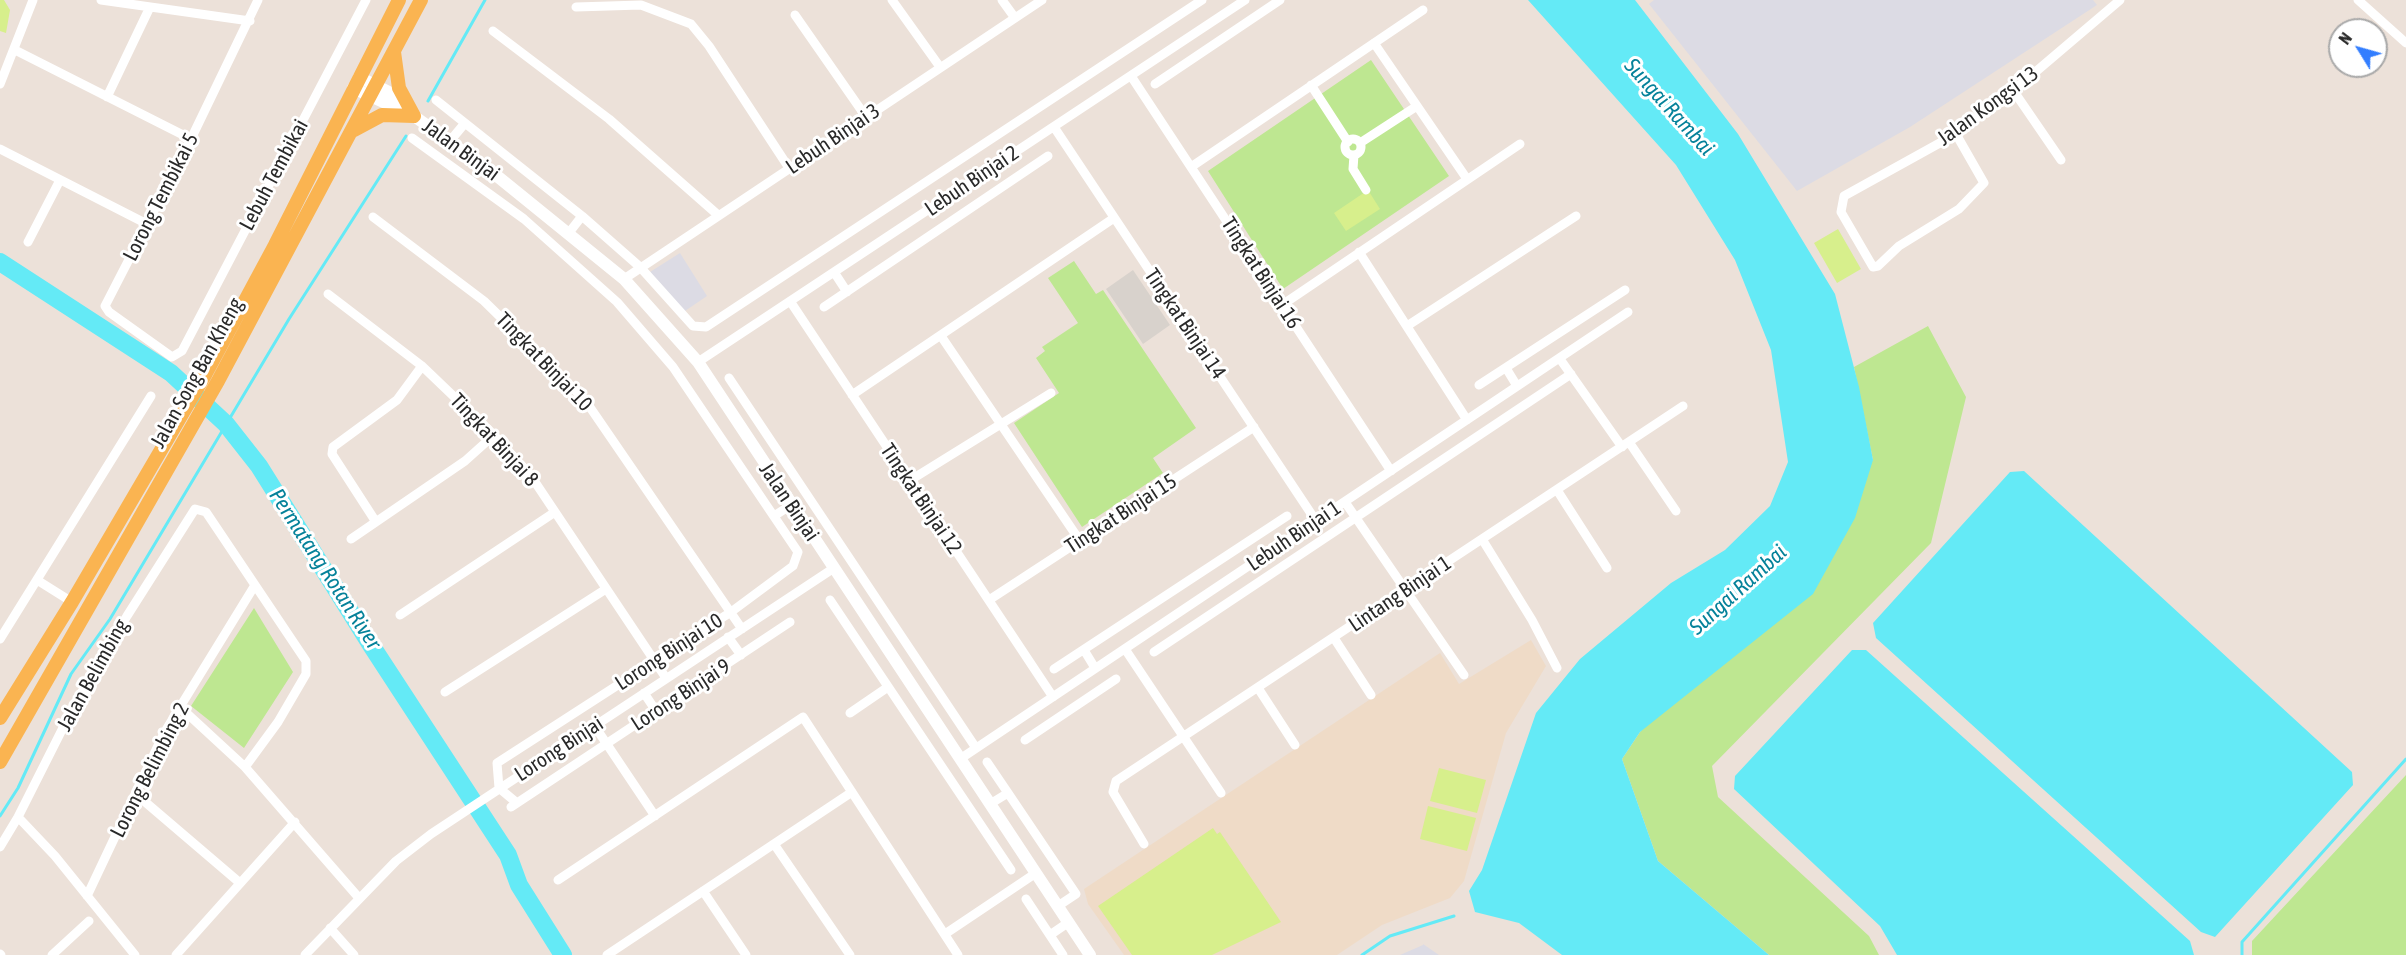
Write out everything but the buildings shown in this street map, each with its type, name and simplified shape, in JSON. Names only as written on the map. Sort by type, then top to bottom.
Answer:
[{"type":"main road","name":"Jalan Song Ban Kheng","points":[[0,718],[72,602],[205,375],[275,245],[399,0]]},
{"type":"main road","name":"Jalan Song Ban Kheng","points":[[0,762],[218,381],[354,130],[421,0]]},
{"type":"main road","points":[[354,130],[382,115],[414,116],[399,88],[394,52]]},
{"type":"street","points":[[0,84],[33,0]]},
{"type":"street","points":[[101,0],[250,21]]},
{"type":"street","name":"Lorong Tembikai 5","points":[[182,351],[172,357],[109,312],[105,306],[191,140],[250,21],[258,0]]},
{"type":"street","name":"Lebuh Tembikai","points":[[182,351],[366,0]]},
{"type":"street","points":[[892,0],[940,67]]},
{"type":"street","points":[[1002,0],[1015,18]]},
{"type":"street","name":"Lebuh Binjai 3","points":[[624,279],[1042,0]]},
{"type":"street","name":"Lebuh Binjai 2","points":[[640,267],[693,326],[706,327],[1202,0]]},
{"type":"street","name":"Lebuh Binjai 2","points":[[698,362],[1245,0]]},
{"type":"street","points":[[1155,84],[1280,0]]},
{"type":"street","name":"Jalan Kongsi 13","points":[[1956,134],[1984,183],[1959,209],[1899,246],[1878,266],[1873,267],[1841,212],[1844,196],[1956,134],[2013,90],[2120,0]]},
{"type":"street","points":[[2358,0],[2370,4],[2406,43]]},
{"type":"street","points":[[576,7],[641,5],[691,24],[709,46],[789,168]]},
{"type":"street","points":[[107,97],[150,7]]},
{"type":"street","points":[[1191,167],[1423,10]]},
{"type":"street","points":[[795,15],[866,117]]},
{"type":"street","points":[[492,31],[609,119],[718,215]]},
{"type":"street","points":[[1374,43],[1467,179]]},
{"type":"street","points":[[15,50],[191,140]]},
{"type":"street","name":"Tingkat Binjai 16","points":[[1131,76],[1391,471]]},
{"type":"street","name":"Jalan Binjai","points":[[356,83],[414,116],[450,141],[624,279],[698,362],[1090,955]]},
{"type":"street","points":[[1311,85],[1348,141],[1346,151],[1354,155]]},
{"type":"street","points":[[2013,90],[2061,160]]},
{"type":"street","points":[[436,100],[582,216],[640,267]]},
{"type":"street","points":[[1360,143],[1417,106]]},
{"type":"street","points":[[450,141],[465,123]]},
{"type":"street","name":"Tingkat Binjai 14","points":[[1053,127],[1316,521]]},
{"type":"street","points":[[412,138],[524,219],[617,302],[674,367],[774,516],[791,505]]},
{"type":"street","points":[[1348,141],[1355,140],[1360,143]]},
{"type":"street","points":[[1354,155],[1360,152],[1360,143]]},
{"type":"street","points":[[1282,304],[1520,144]]},
{"type":"street","points":[[0,149],[147,224]]},
{"type":"street","points":[[456,170],[469,155]]},
{"type":"street","points":[[1354,155],[1353,169],[1366,190]]},
{"type":"street","points":[[824,307],[1048,156]]},
{"type":"street","points":[[1006,158],[1017,176]]},
{"type":"street","points":[[28,242],[60,180]]},
{"type":"street","points":[[568,234],[582,216]]},
{"type":"street","points":[[1407,326],[1576,216]]},
{"type":"street","name":"Tingkat Binjai 10","points":[[373,217],[484,301],[585,400],[742,628]]},
{"type":"street","points":[[852,395],[1114,218]]},
{"type":"street","points":[[1359,252],[1467,420]]},
{"type":"street","points":[[834,272],[847,291]]},
{"type":"street","points":[[1479,385],[1625,290]]},
{"type":"street","name":"Tingkat Binjai 8","points":[[328,294],[422,366],[494,435],[531,476],[666,678]]},
{"type":"street","name":"Tingkat Binjai 12","points":[[790,301],[1053,697]]},
{"type":"street","name":"Lebuh Binjai 1","points":[[960,759],[1628,312]]},
{"type":"street","points":[[639,327],[655,313]]},
{"type":"street","points":[[941,336],[1080,541]]},
{"type":"street","points":[[1560,358],[1676,511]]},
{"type":"street","points":[[376,522],[332,454],[333,447],[397,400],[422,366]]},
{"type":"street","points":[[1506,368],[1517,386]]},
{"type":"street","name":"Lebuh Binjai 1","points":[[1154,652],[1571,374]]},
{"type":"street","points":[[729,378],[976,748]]},
{"type":"street","points":[[909,481],[1051,393]]},
{"type":"street","points":[[0,639],[151,396]]},
{"type":"street","points":[[729,412],[745,401]]},
{"type":"street","name":"Lintang Binjai 1","points":[[1144,844],[1113,792],[1116,781],[1683,406]]},
{"type":"street","name":"Tingkat Binjai 15","points":[[989,600],[1254,427]]},
{"type":"street","points":[[351,539],[465,461],[494,435]]},
{"type":"street","points":[[1557,490],[1607,568]]},
{"type":"street","points":[[1344,502],[1464,675]]},
{"type":"street","name":"Jalan Belimbing","points":[[0,847],[18,817],[77,700],[195,509],[206,512],[255,585]]},
{"type":"street","points":[[400,615],[555,512]]},
{"type":"street","name":"Lorong Binjai 10","points":[[495,790],[497,763],[731,612],[793,566],[798,552],[774,516]]},
{"type":"street","points":[[1054,669],[1287,516]]},
{"type":"street","points":[[1258,536],[1269,553]]},
{"type":"street","points":[[1482,539],[1532,620],[1557,668]]},
{"type":"street","name":"Lorong Binjai","points":[[305,955],[396,861],[452,819],[834,568]]},
{"type":"street","points":[[37,580],[72,602]]},
{"type":"street","points":[[244,767],[278,722],[306,674],[306,661],[255,585]]},
{"type":"street","name":"Lorong Belimbing 2","points":[[87,896],[137,795],[164,733],[255,585]]},
{"type":"street","points":[[445,692],[606,589]]},
{"type":"street","points":[[830,600],[1011,870]]},
{"type":"street","name":"Lorong Binjai 9","points":[[495,790],[514,805],[790,622]]},
{"type":"street","points":[[855,637],[872,626]]},
{"type":"street","points":[[728,637],[741,655]]},
{"type":"street","points":[[1334,638],[1371,695]]},
{"type":"street","points":[[1125,649],[1221,794]]},
{"type":"street","points":[[1084,650],[1095,668]]},
{"type":"street","points":[[1085,675],[1096,692]]},
{"type":"street","points":[[1025,740],[1116,679]]},
{"type":"street","points":[[916,692],[932,682]]},
{"type":"street","points":[[850,713],[888,687]]},
{"type":"street","points":[[1258,688],[1295,745]]},
{"type":"street","points":[[644,693],[656,711]]},
{"type":"street","points":[[180,707],[244,767],[295,822],[359,898]]},
{"type":"street","points":[[558,880],[803,717],[958,955]]},
{"type":"street","points":[[594,725],[655,816]]},
{"type":"street","points":[[987,762],[1076,894],[1058,906]]},
{"type":"street","points":[[607,955],[852,792]]},
{"type":"street","points":[[990,804],[1008,793]]},
{"type":"street","points":[[137,795],[240,883]]},
{"type":"street","points":[[18,817],[135,955]]},
{"type":"street","points":[[986,832],[1001,821]]},
{"type":"street","points":[[176,955],[295,822]]},
{"type":"street","points":[[774,844],[849,955]]},
{"type":"street","points":[[945,934],[1036,873]]},
{"type":"street","points":[[703,891],[746,955]]},
{"type":"street","points":[[1026,899],[1063,955]]},
{"type":"street","points":[[52,955],[89,921]]},
{"type":"street","points":[[1050,935],[1069,922]]},
{"type":"street","points":[[330,928],[354,955]]},
{"type":"shaded area","points":[[1654,0],[2093,0],[2097,5],[1910,127],[1797,191],[1649,4]]},
{"type":"shaded area","points":[[680,253],[707,296],[685,311],[650,272]]},
{"type":"shaded area","points":[[1133,270],[1170,325],[1143,344],[1106,289]]},
{"type":"shaded area","points":[[1531,640],[1546,666],[1506,733],[1464,881],[1450,898],[1382,925],[1337,955],[1124,955],[1088,904],[1084,889],[1440,653],[1459,684]]},
{"type":"shaded area","points":[[1423,945],[1439,955],[1400,955]]},
{"type":"green space","points":[[0,0],[4,0],[10,10],[6,33],[0,31]]},
{"type":"green space","points":[[1371,60],[1449,176],[1283,289],[1208,171]]},
{"type":"green space","points":[[1368,190],[1380,209],[1346,231],[1334,213]]},
{"type":"green space","points":[[1838,229],[1861,269],[1837,283],[1814,243]]},
{"type":"green space","points":[[1074,261],[1096,294],[1103,290],[1196,428],[1153,458],[1163,473],[1082,527],[1014,423],[1059,393],[1036,358],[1045,351],[1042,347],[1078,323],[1048,278]]},
{"type":"green space","points":[[1928,326],[1966,397],[1931,543],[1712,766],[1718,797],[1869,936],[1879,955],[1769,955],[1658,861],[1622,759],[1640,732],[1873,460],[1854,367]]},
{"type":"green space","points":[[254,608],[293,672],[244,748],[191,706]]},
{"type":"green space","points":[[1439,768],[1486,780],[1477,813],[1430,801]]},
{"type":"green space","points":[[2406,775],[2406,955],[2252,955],[2252,941]]},
{"type":"green space","points":[[1428,806],[1476,818],[1467,851],[1420,839]]},
{"type":"green space","points":[[1213,828],[1217,834],[1220,832],[1281,922],[1212,955],[1132,955],[1098,906]]},
{"type":"water","name":"Sungai Rambai","points":[[1528,0],[1635,0],[1738,134],[1835,294],[1859,387],[1873,460],[1855,518],[1813,594],[1640,732],[1622,759],[1658,861],[1769,955],[1562,955],[1519,923],[1475,912],[1469,891],[1482,870],[1536,713],[1580,659],[1671,583],[1725,550],[1770,506],[1788,462],[1771,350],[1735,260],[1676,165]]},
{"type":"water","points":[[2024,471],[2352,772],[2353,785],[2215,937],[2201,932],[1876,638],[1873,623],[2010,472]]},
{"type":"water","points":[[1852,650],[1866,650],[2190,941],[2194,955],[1897,955],[1880,926],[1734,789],[1735,776]]},
{"type":"waterway","points":[[428,101],[485,0]]},
{"type":"waterway","points":[[0,816],[18,788],[71,674],[110,619],[289,319],[406,136]]},
{"type":"waterway","name":"Permatang Rotan River","points":[[0,262],[171,373],[226,424],[259,466],[371,645],[508,855],[519,885],[563,955]]},
{"type":"waterway","points":[[2242,955],[2242,942],[2406,759]]},
{"type":"waterway","points":[[1362,955],[1390,936],[1454,916]]}]
